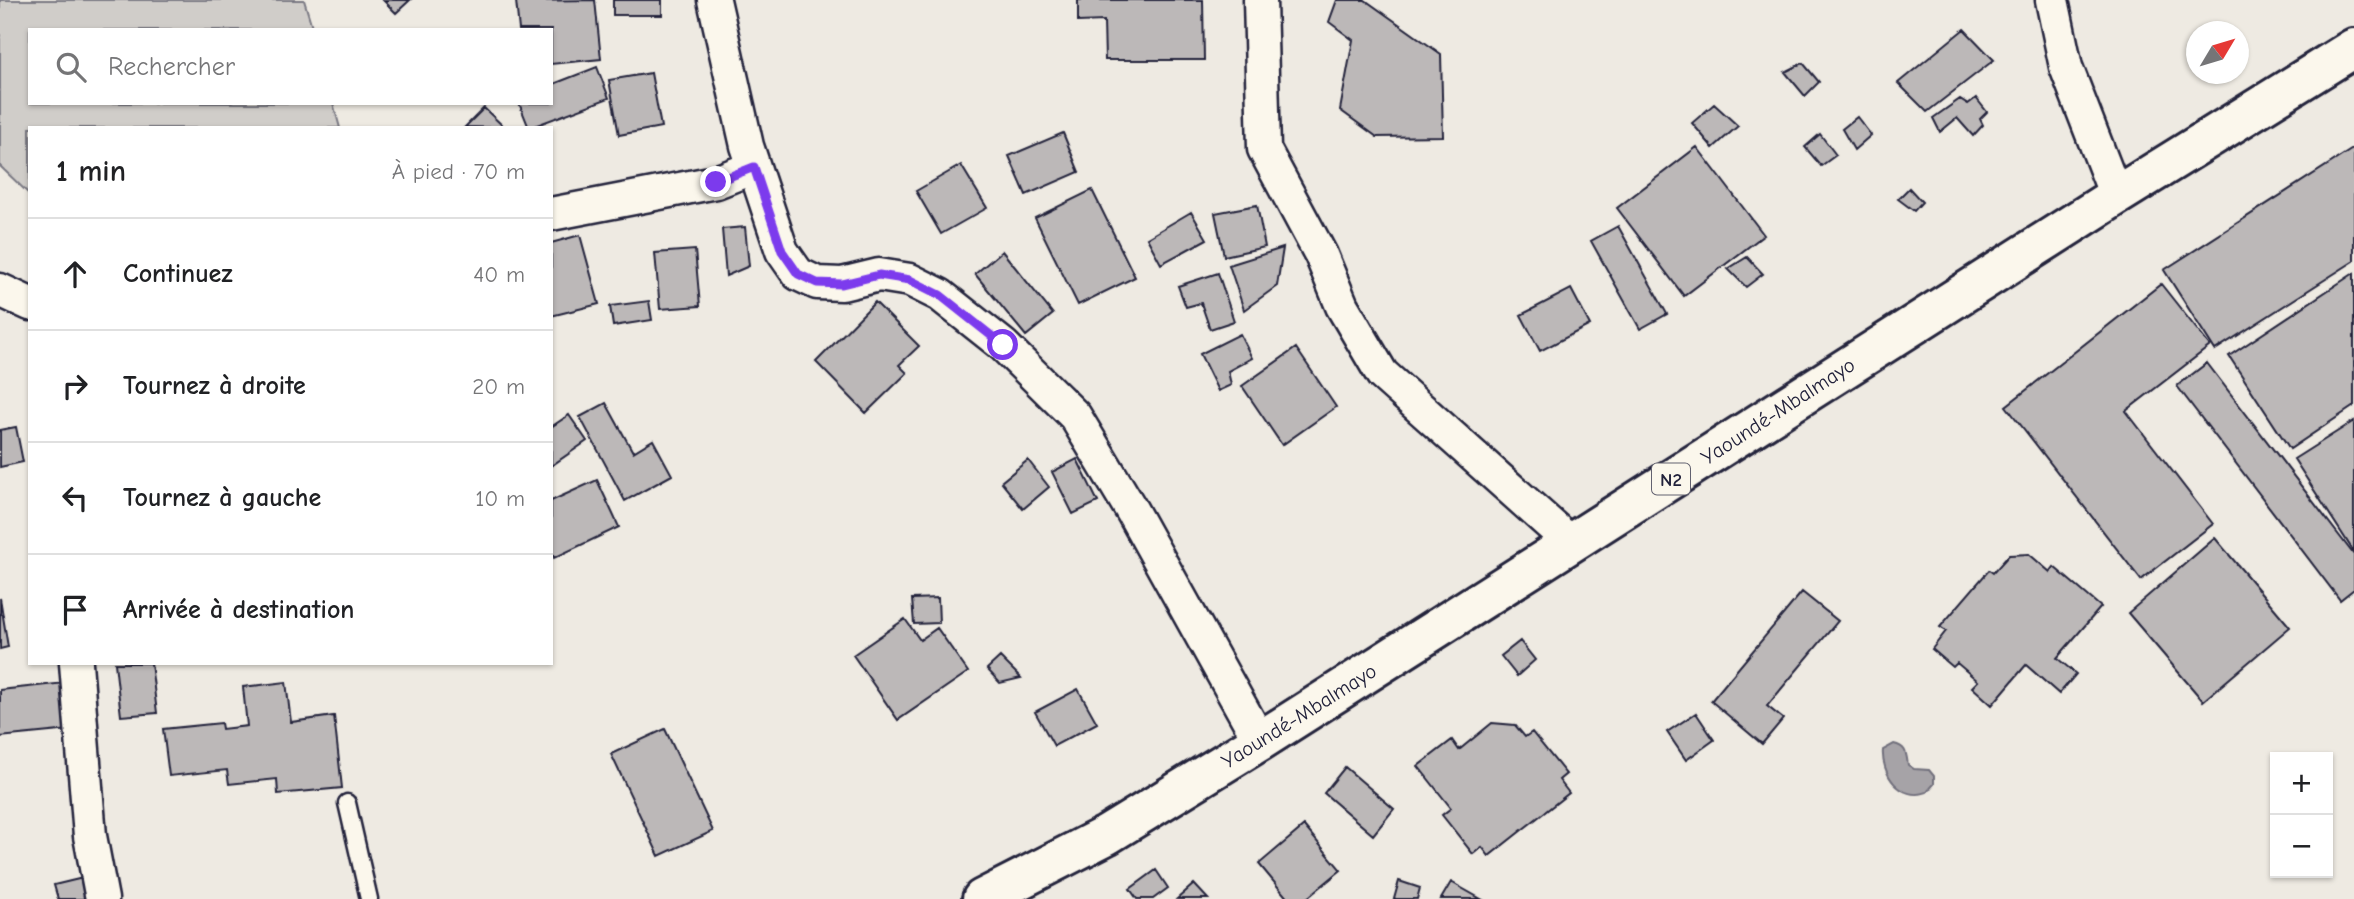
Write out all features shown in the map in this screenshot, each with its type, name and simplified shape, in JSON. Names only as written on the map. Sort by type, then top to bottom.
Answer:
[{"type":"highway","name":"Yaoundé-Mbalmayo","points":[[982,899],[1108,835],[1260,741],[2116,196],[2354,48]]},
{"type":"street","points":[[714,0],[747,146],[782,251],[798,274],[817,283],[842,284],[879,275],[910,280],[940,295],[1003,345],[1075,416],[1132,511],[1260,741]]},
{"type":"street","points":[[1260,0],[1264,149],[1321,255],[1342,306],[1382,374],[1571,543]]},
{"type":"street","points":[[2052,0],[2066,67],[2116,196]]},
{"type":"street","points":[[553,214],[716,182],[754,167]]},
{"type":"street","points":[[0,290],[28,303]]},
{"type":"street","points":[[76,665],[90,836],[102,899]]},
{"type":"lane","points":[[346,803],[369,899]]},
{"type":"shaded area","points":[[0,0],[304,0],[312,28],[28,28],[28,105],[334,105],[339,126],[28,126],[28,193],[0,166]]},
{"type":"shaded area","points":[[1894,744],[1904,749],[1908,765],[1914,769],[1929,770],[1934,776],[1934,784],[1927,792],[1908,793],[1889,776],[1883,750]]},
{"type":"building","points":[[383,0],[410,0],[396,13]]},
{"type":"building","points":[[595,0],[601,59],[553,64],[553,28],[519,28],[516,1]]},
{"type":"building","points":[[613,0],[662,0],[662,15],[613,15]]},
{"type":"building","points":[[1078,0],[1203,0],[1204,60],[1105,60],[1104,21],[1078,22]]},
{"type":"building","points":[[1337,0],[1365,0],[1441,54],[1443,136],[1377,137],[1340,110],[1353,40],[1329,22]]},
{"type":"building","points":[[1964,29],[1994,60],[1927,112],[1898,83]]},
{"type":"building","points":[[1803,63],[1819,82],[1805,96],[1785,72]]},
{"type":"building","points":[[597,67],[609,98],[528,126],[520,105],[553,105],[553,84]]},
{"type":"building","points":[[651,73],[661,127],[619,135],[609,80]]},
{"type":"building","points":[[1976,98],[1987,112],[1980,119],[1983,125],[1973,136],[1957,118],[1940,132],[1933,118],[1960,99],[1968,104]]},
{"type":"building","points":[[1714,104],[1738,126],[1713,148],[1692,123]]},
{"type":"building","points":[[484,108],[503,126],[466,126]]},
{"type":"building","points":[[1857,117],[1871,135],[1854,150],[1842,129]]},
{"type":"building","points":[[1063,133],[1079,172],[1026,195],[1009,156]]},
{"type":"building","points":[[1820,134],[1836,155],[1821,166],[1805,147]]},
{"type":"building","points":[[1697,147],[1764,235],[1684,296],[1617,208]]},
{"type":"building","points":[[2354,148],[2354,261],[2215,350],[2164,270]]},
{"type":"building","points":[[961,165],[987,208],[941,234],[916,191]]},
{"type":"building","points":[[1909,188],[1922,202],[1914,211],[1898,199]]},
{"type":"building","points":[[1092,190],[1135,277],[1078,305],[1035,218]]},
{"type":"building","points":[[1257,205],[1265,247],[1224,256],[1215,213]]},
{"type":"building","points":[[1191,212],[1207,239],[1161,264],[1147,238]]},
{"type":"building","points":[[1618,226],[1667,314],[1640,329],[1591,241]]},
{"type":"building","points":[[745,227],[749,266],[726,276],[722,229]]},
{"type":"building","points":[[580,235],[599,304],[553,316],[553,242]]},
{"type":"building","points":[[1283,248],[1277,286],[1244,310],[1229,265]]},
{"type":"building","points":[[695,250],[700,306],[660,309],[655,253]]},
{"type":"building","points":[[1002,251],[1053,314],[1026,336],[975,274]]},
{"type":"building","points":[[1747,257],[1763,274],[1746,287],[1728,269]]},
{"type":"building","points":[[1218,273],[1234,321],[1210,329],[1201,303],[1186,307],[1178,286]]},
{"type":"building","points":[[2354,273],[2354,406],[2290,449],[2229,356]]},
{"type":"building","points":[[2161,284],[2210,346],[2126,411],[2213,524],[2141,580],[2006,406]]},
{"type":"building","points":[[1571,289],[1590,325],[1540,351],[1521,315]]},
{"type":"building","points":[[649,301],[652,320],[613,326],[610,306]]},
{"type":"building","points":[[875,302],[919,346],[899,365],[907,373],[866,413],[816,362]]},
{"type":"building","points":[[1240,334],[1252,358],[1228,371],[1231,385],[1218,391],[1200,354]]},
{"type":"building","points":[[1296,348],[1336,407],[1282,445],[1242,386]]},
{"type":"building","points":[[2207,363],[2354,555],[2354,589],[2340,600],[2177,386]]},
{"type":"building","points":[[606,403],[633,452],[653,440],[672,475],[625,501],[580,417]]},
{"type":"building","points":[[569,415],[587,441],[553,465],[553,426]]},
{"type":"building","points":[[2354,421],[2354,552],[2294,459]]},
{"type":"building","points":[[16,427],[23,462],[0,467],[0,430]]},
{"type":"building","points":[[1077,459],[1098,502],[1073,514],[1052,472]]},
{"type":"building","points":[[1028,460],[1049,487],[1023,509],[1001,482]]},
{"type":"building","points":[[597,480],[619,527],[554,558],[553,500]]},
{"type":"building","points":[[2215,538],[2290,627],[2203,701],[2128,613]]},
{"type":"building","points":[[2029,554],[2050,572],[2054,567],[2101,607],[2057,658],[2076,674],[2059,694],[2026,665],[1992,705],[1972,687],[1978,681],[1957,663],[1953,667],[1932,649],[1946,631],[1940,627],[1989,570],[1993,573],[2009,555]]},
{"type":"building","points":[[1802,592],[1838,621],[1767,706],[1783,719],[1762,744],[1711,701]]},
{"type":"building","points":[[0,598],[8,647],[0,649]]},
{"type":"building","points":[[938,598],[939,623],[914,624],[912,599]]},
{"type":"building","points":[[905,619],[920,640],[937,628],[968,672],[898,720],[853,655]]},
{"type":"building","points":[[1520,641],[1535,660],[1517,676],[1501,656]]},
{"type":"building","points":[[1000,657],[1021,678],[1000,683],[987,669]]},
{"type":"building","points":[[115,665],[151,665],[157,713],[121,716]]},
{"type":"building","points":[[286,682],[291,722],[334,716],[342,788],[278,794],[277,779],[229,784],[227,770],[169,776],[163,729],[221,723],[222,729],[247,726],[243,687]]},
{"type":"building","points":[[65,683],[70,730],[0,737],[0,690]]},
{"type":"building","points":[[1078,689],[1097,723],[1054,746],[1035,712]]},
{"type":"building","points":[[1696,713],[1714,740],[1686,760],[1667,732]]},
{"type":"building","points":[[1492,723],[1515,725],[1525,737],[1532,732],[1566,774],[1559,780],[1569,793],[1489,856],[1482,847],[1473,854],[1442,815],[1451,808],[1418,766],[1452,740],[1459,750]]},
{"type":"building","points":[[665,729],[713,831],[659,856],[611,754]]},
{"type":"building","points":[[1345,767],[1394,809],[1373,835],[1324,793]]},
{"type":"building","points":[[1304,826],[1341,870],[1306,899],[1288,899],[1259,864]]},
{"type":"building","points":[[1156,870],[1168,888],[1153,899],[1137,899],[1130,889]]},
{"type":"building","points":[[83,878],[88,899],[58,899],[54,885]]},
{"type":"building","points":[[1399,881],[1420,888],[1417,899],[1394,899]]},
{"type":"building","points":[[1451,882],[1481,899],[1441,899]]},
{"type":"building","points":[[1194,884],[1208,899],[1177,899]]},
{"type":"route","points":[[716,182],[754,167],[782,251],[798,274],[817,283],[842,284],[879,275],[910,280],[940,295],[1003,345]]}]
